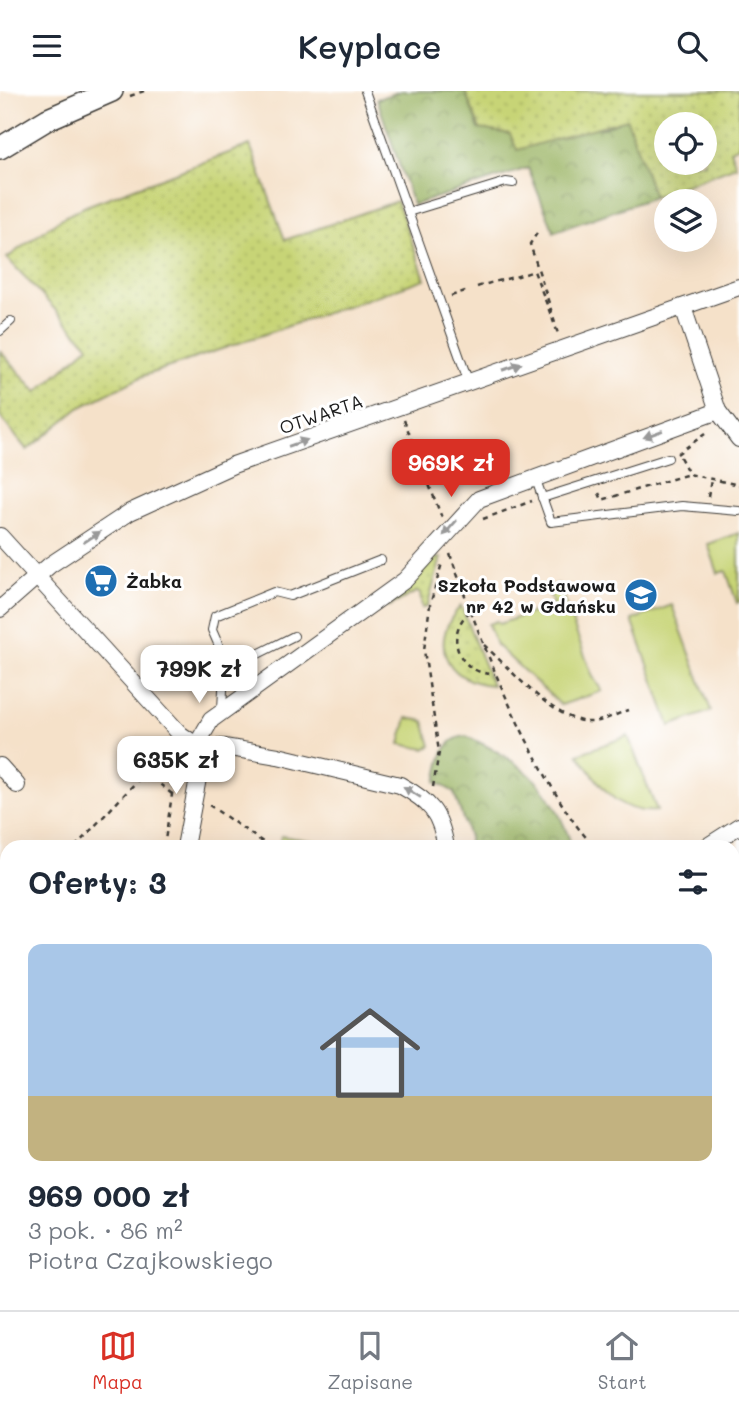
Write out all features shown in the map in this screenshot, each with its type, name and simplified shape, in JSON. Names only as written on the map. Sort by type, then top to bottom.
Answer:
[{"type":"street","points":[[0,148],[48,119],[112,91]]},
{"type":"street","name":"OTWARTA","points":[[0,609],[36,577],[130,512],[210,475],[739,287]]},
{"type":"street","points":[[683,307],[718,411],[739,439]]},
{"type":"street","points":[[186,840],[199,773],[202,732],[222,709],[405,580],[470,505],[535,477],[718,411]]},
{"type":"street","points":[[0,537],[166,721],[199,747],[224,747],[278,756],[400,785],[416,794],[433,810],[441,821],[445,840]]},
{"type":"street","points":[[0,766],[17,785]]},
{"type":"street","points":[[717,840],[739,826]]},
{"type":"lane","points":[[365,91],[469,383]]},
{"type":"lane","points":[[408,212],[506,182],[513,183]]},
{"type":"lane","points":[[0,331],[11,321]]},
{"type":"lane","points":[[542,498],[668,458]]},
{"type":"lane","points":[[535,477],[551,522],[682,506],[739,511]]},
{"type":"lane","points":[[229,669],[212,630],[215,616],[274,592],[290,596],[381,560]]},
{"type":"lane","points":[[222,709],[225,671],[294,636]]},
{"type":"path","points":[[537,233],[530,244],[555,317],[555,325]]},
{"type":"path","points":[[477,287],[508,276],[516,278],[534,271],[561,342]]},
{"type":"path","points":[[439,300],[468,290]]},
{"type":"path","points":[[402,416],[445,523]]},
{"type":"path","points":[[689,474],[680,453],[708,432]]},
{"type":"path","points":[[595,480],[602,500],[689,474],[739,485]]},
{"type":"path","points":[[708,493],[711,479]]},
{"type":"path","points":[[482,520],[542,498]]},
{"type":"path","points":[[446,543],[495,674],[549,783],[571,818],[589,840]]},
{"type":"path","points":[[431,797],[439,752],[424,650],[430,605],[443,561]]},
{"type":"path","points":[[470,611],[457,629],[457,652],[472,669],[495,674]]},
{"type":"path","points":[[482,642],[555,710],[573,720],[592,722],[628,710]]},
{"type":"path","points":[[82,840],[172,744],[178,755],[165,840]]},
{"type":"path","points":[[145,772],[172,794]]},
{"type":"path","points":[[202,814],[204,801],[260,840]]},
{"type":"green space","points":[[401,91],[465,91],[479,129],[603,128],[627,118],[654,197],[554,232],[528,168],[413,205],[377,99]]},
{"type":"green space","points":[[465,91],[739,91],[739,146],[730,150],[736,166],[717,173],[717,112],[654,112],[654,175],[712,175],[675,189],[654,189],[654,197],[627,119],[517,150],[510,134],[480,129]]},
{"type":"green space","points":[[250,145],[285,240],[397,201],[425,279],[143,376],[79,408],[27,450],[0,417],[0,351],[37,392],[89,346],[7,258],[60,219],[86,206]]},
{"type":"green space","points":[[739,533],[737,603],[726,571],[718,573],[708,544]]},
{"type":"green space","points":[[436,558],[441,558],[427,607],[422,608],[420,593],[416,592],[388,607]]},
{"type":"green space","points":[[558,584],[593,677],[602,691],[561,705],[496,645],[488,624],[497,621],[499,624],[553,605],[548,588]]},
{"type":"green space","points":[[672,605],[711,711],[670,726],[632,620]]},
{"type":"green space","points":[[461,606],[492,685],[462,676],[452,668],[446,657],[445,632]]},
{"type":"green space","points":[[407,718],[424,721],[431,746],[425,749],[400,744]]},
{"type":"green space","points":[[466,736],[504,755],[533,778],[555,807],[569,840],[469,840],[454,792],[436,782],[447,746]]},
{"type":"green space","points":[[628,736],[657,811],[643,811],[620,803],[602,786],[578,754]]},
{"type":"green space","points":[[281,836],[307,840],[280,840]]},
{"type":"place","name":"Żabka","points":[[101,581]]},
{"type":"place","name":"Szkoła Podstawowa nr 42 w Gdańsku","points":[[641,595]]}]
